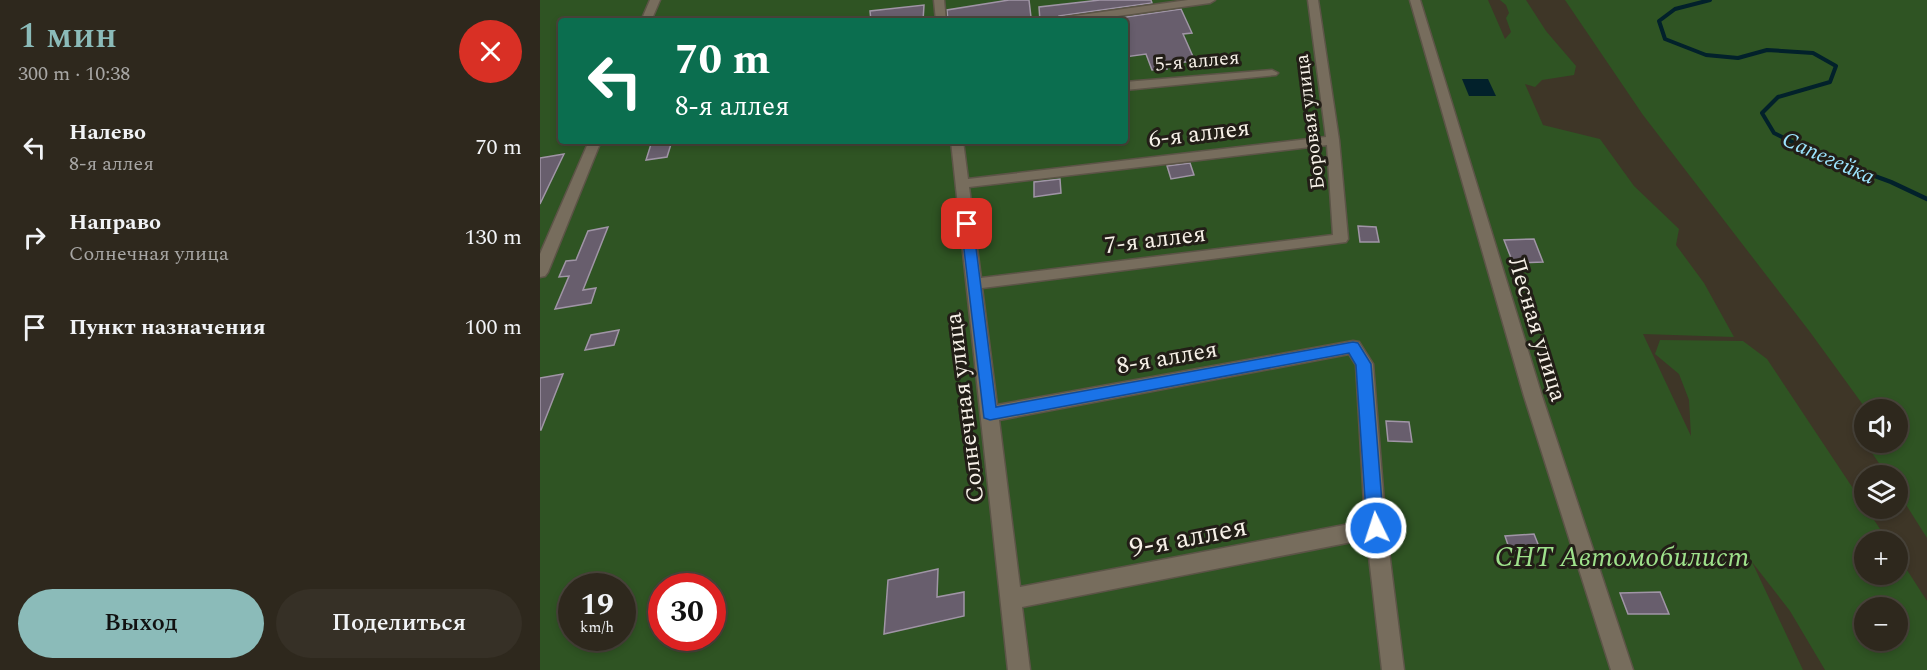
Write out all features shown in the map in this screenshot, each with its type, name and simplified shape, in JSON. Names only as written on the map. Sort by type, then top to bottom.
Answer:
[{"type":"street","points":[[647,18],[655,0]]},
{"type":"street","points":[[939,0],[941,18]]},
{"type":"street","points":[[1081,18],[1210,0]]},
{"type":"street","name":"Боровая улица","points":[[1313,0],[1334,140],[1341,239]]},
{"type":"street","name":"Лесная улица","points":[[1415,0],[1533,396],[1622,670]]},
{"type":"street","name":"5-я аллея","points":[[1128,86],[1272,73]]},
{"type":"street","name":"6-я аллея","points":[[962,184],[1334,140]]},
{"type":"street","points":[[540,272],[594,144]]},
{"type":"street","name":"Солнечная улица","points":[[957,144],[1019,670]]},
{"type":"street","name":"7-я аллея","points":[[974,284],[1341,239]]},
{"type":"street","name":"8-я аллея","points":[[990,414],[1353,347],[1364,364],[1376,528]]},
{"type":"street","points":[[1376,528],[1394,670]]},
{"type":"street","name":"9-я аллея","points":[[1011,599],[1376,528]]},
{"type":"green space","name":"СНТ Автомобилист","points":[[540,0],[1488,0],[1505,39],[1511,32],[1506,18],[1509,13],[1506,5],[1500,0],[1526,0],[1546,31],[1576,66],[1574,75],[1542,80],[1535,87],[1525,84],[1543,125],[1600,139],[1634,186],[1679,229],[1676,245],[1704,283],[1734,337],[1643,334],[1691,436],[1689,400],[1679,374],[1655,354],[1660,340],[1743,341],[1767,359],[1854,490],[1854,519],[1873,519],[1881,531],[1854,531],[1854,585],[1908,585],[1908,572],[1927,601],[1927,670],[1825,670],[1790,611],[1752,562],[1803,670],[540,670]]},
{"type":"green space","points":[[1565,0],[1927,0],[1927,538],[1908,508],[1908,465],[1880,465],[1872,453],[1908,453],[1908,399],[1859,399],[1643,115]]},
{"type":"water","points":[[1462,79],[1488,79],[1496,96],[1469,96]]},
{"type":"building","points":[[1009,0],[1029,0],[1031,17],[948,18],[947,10]]},
{"type":"building","points":[[1100,0],[1151,0],[1152,3],[1056,18],[1040,18],[1039,7]]},
{"type":"building","points":[[924,5],[923,18],[871,18],[870,11]]},
{"type":"building","points":[[1181,9],[1192,33],[1183,34],[1195,61],[1165,64],[1167,69],[1152,70],[1146,54],[1128,57],[1128,18],[1119,18]]},
{"type":"building","points":[[651,144],[671,144],[667,157],[646,160]]},
{"type":"building","points":[[564,154],[540,204],[540,158]]},
{"type":"building","points":[[1190,163],[1194,175],[1171,179],[1167,166]]},
{"type":"building","points":[[1060,179],[1061,193],[1034,197],[1034,182]]},
{"type":"building","points":[[1358,226],[1376,227],[1379,242],[1360,242]]},
{"type":"building","points":[[608,227],[583,290],[596,288],[591,303],[555,309],[569,276],[559,277],[566,261],[576,260],[588,231]]},
{"type":"building","points":[[1534,239],[1543,262],[1513,263],[1504,240]]},
{"type":"building","points":[[619,330],[614,345],[585,350],[591,335]]},
{"type":"building","points":[[563,374],[541,430],[540,430],[540,378]]},
{"type":"building","points":[[1386,421],[1409,422],[1412,442],[1388,441]]},
{"type":"building","points":[[1534,534],[1540,549],[1510,551],[1505,536]]},
{"type":"building","points":[[938,569],[937,597],[964,592],[964,616],[884,634],[888,580]]},
{"type":"building","points":[[1660,592],[1669,614],[1628,614],[1620,593]]},
{"type":"waterway","name":"Сапегейка","points":[[1710,0],[1675,9],[1659,21],[1665,39],[1706,55],[1738,58],[1767,50],[1813,53],[1836,66],[1830,82],[1778,97],[1762,113],[1774,133],[1849,167]]},
{"type":"waterway","name":"Сапегейка","points":[[1845,165],[1891,182],[1927,199]]},
{"type":"route","points":[[967,224],[990,414],[1353,347],[1364,364],[1376,528]]}]
